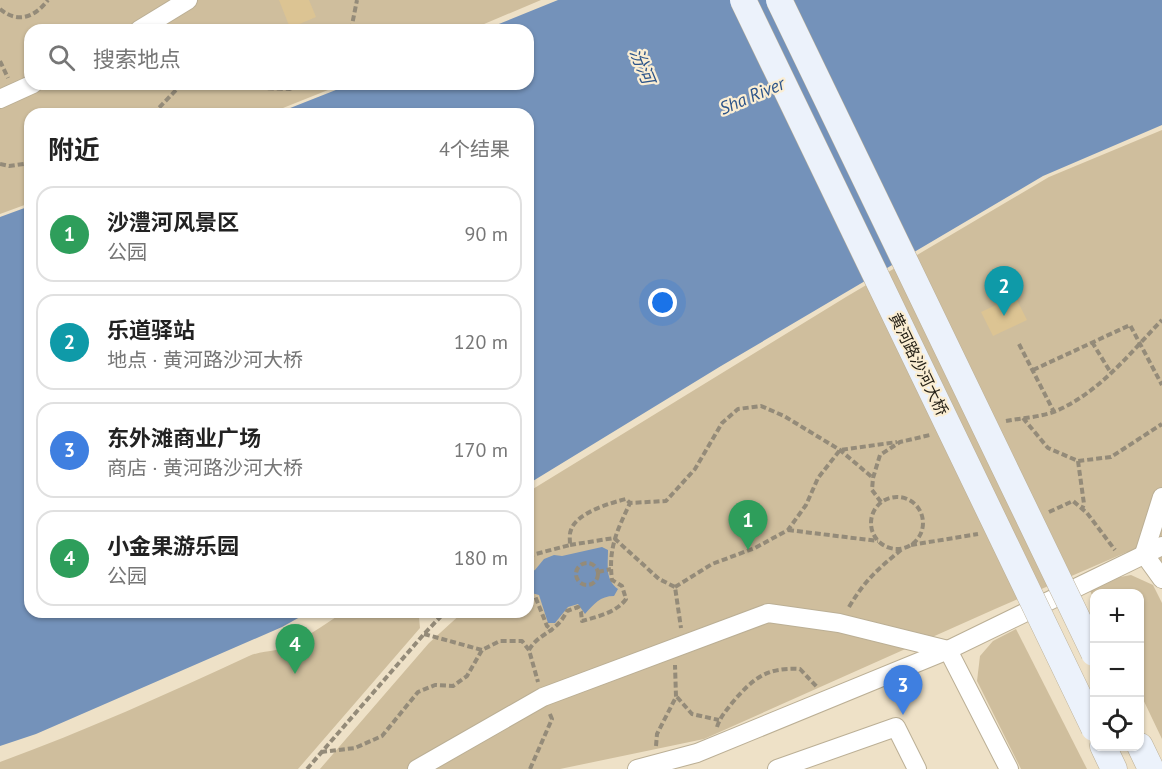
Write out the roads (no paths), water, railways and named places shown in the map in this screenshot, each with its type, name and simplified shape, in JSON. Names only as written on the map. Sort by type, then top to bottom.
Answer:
[{"type":"main road","name":"黄河路沙河大桥","points":[[743,0],[1090,718]]},
{"type":"main road","name":"黄河路沙河大桥","points":[[779,0],[1090,643]]},
{"type":"main road","points":[[1105,751],[1114,769]]},
{"type":"main road","points":[[1142,751],[1151,769]]},
{"type":"street","points":[[149,24],[188,0]]},
{"type":"street","points":[[0,99],[24,88]]},
{"type":"street","points":[[1139,557],[1162,497]]},
{"type":"street","points":[[645,767],[704,750],[948,650],[1162,546]]},
{"type":"street","points":[[1139,557],[1162,579]]},
{"type":"street","points":[[417,769],[543,697],[768,613],[839,623],[948,650],[1009,769]]},
{"type":"street","points":[[777,769],[896,727],[917,769]]},
{"type":"water","points":[[558,0],[1162,0],[1162,125],[1043,176],[721,366],[534,480],[534,108],[290,108],[336,90],[534,90],[534,24],[499,24]]},
{"type":"water","points":[[24,208],[24,618],[298,618],[36,734],[0,746],[0,217]]},
{"type":"water","points":[[602,547],[608,550],[609,577],[618,589],[614,596],[601,599],[585,614],[578,604],[568,607],[555,623],[548,623],[539,595],[534,594],[534,570],[544,559],[554,555],[562,556]]},
{"type":"place","name":"乐道驿站","points":[[1004,316]]},
{"type":"place","name":"沙澧河风景区","points":[[748,550]]},
{"type":"place","name":"小金果游乐园","points":[[295,674]]},
{"type":"place","name":"东外滩商业广场","points":[[903,715]]},
{"type":"water label","name":"汾河","points":[[642,66]]},
{"type":"water label","name":"Sha River","points":[[752,96]]}]
